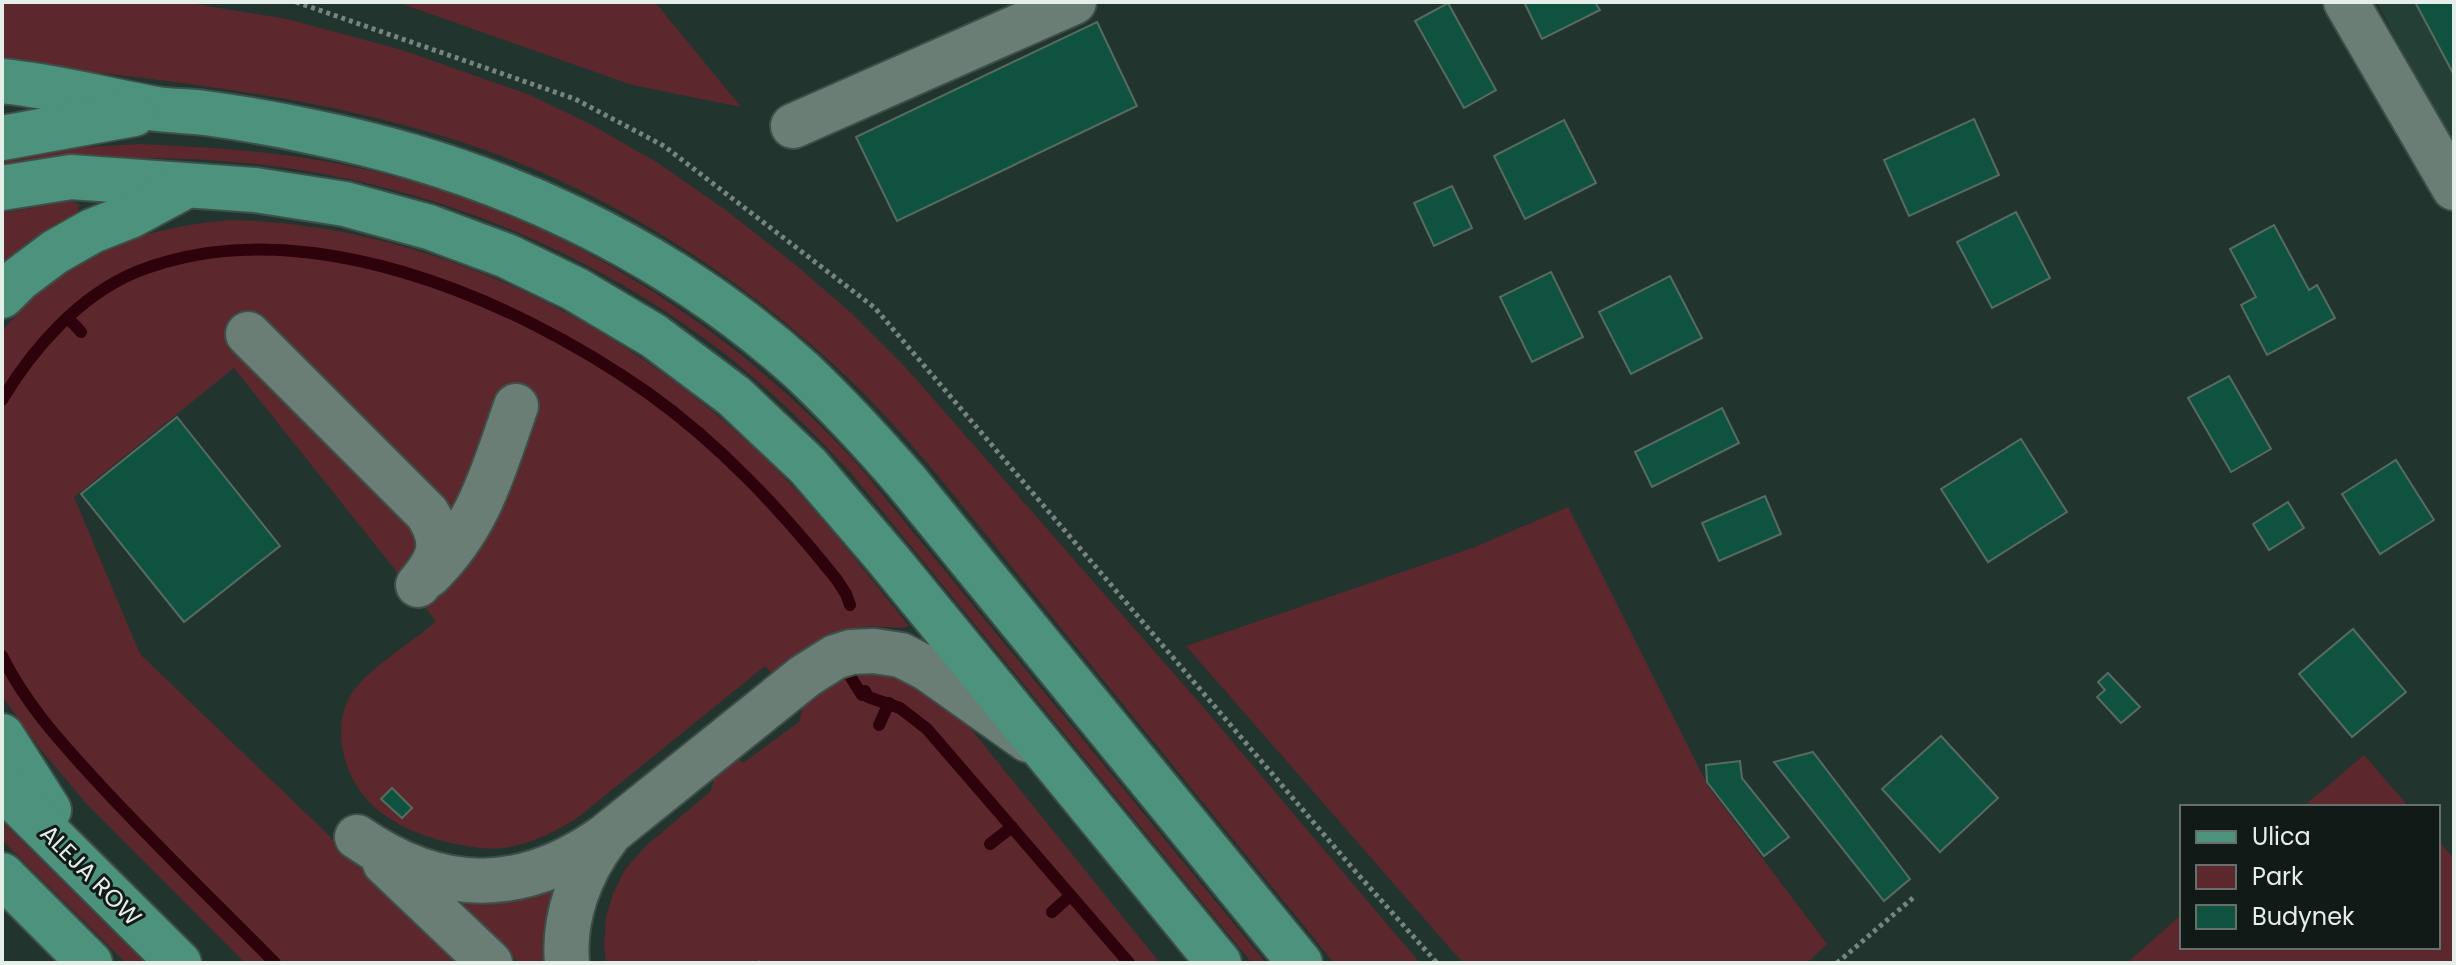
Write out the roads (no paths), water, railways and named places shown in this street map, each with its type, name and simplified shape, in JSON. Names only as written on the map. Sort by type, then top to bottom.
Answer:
[{"type":"main road","points":[[2,81],[313,132],[413,157],[505,187],[590,225],[634,249],[730,313],[827,395],[906,481],[1300,963]]},
{"type":"main road","points":[[2,138],[160,109]]},
{"type":"main road","points":[[2,188],[71,177],[241,189],[345,204],[429,227],[507,256],[547,274],[654,336],[734,396],[808,466],[1219,963]]},
{"type":"main road","points":[[2,296],[55,252],[184,187]]},
{"type":"main road","points":[[2,736],[92,876]]},
{"type":"main road","name":"ALEJA ROW","points":[[2,787],[179,963]]},
{"type":"main road","points":[[2,875],[90,963]]},
{"type":"street","points":[[793,126],[1074,2]]},
{"type":"street","points":[[2346,2],[2454,188]]},
{"type":"street","points":[[248,334],[427,513],[434,525],[439,549],[435,562],[416,588],[449,554],[470,524],[516,406]]},
{"type":"street","points":[[490,963],[354,834],[395,859],[454,879],[493,881],[520,878],[548,868],[574,856],[617,827],[805,676],[835,657],[851,652],[874,651],[910,658],[1049,756]]},
{"type":"street","points":[[567,963],[567,940],[575,898],[593,857],[617,827]]},
{"type":"waterway","points":[[2,400],[28,361],[59,326],[95,295],[136,272],[200,254],[267,250],[335,256],[403,272],[470,296],[534,325],[594,358],[675,413],[725,457],[795,529],[837,580],[850,605]]},
{"type":"waterway","points":[[68,318],[81,332]]},
{"type":"waterway","points":[[2,656],[31,704],[65,747],[275,963]]},
{"type":"waterway","points":[[850,676],[862,695],[866,694]]},
{"type":"waterway","points":[[865,691],[868,697],[900,708],[927,729],[1129,963]]},
{"type":"waterway","points":[[879,725],[889,703]]},
{"type":"waterway","points":[[990,844],[1012,827]]},
{"type":"waterway","points":[[1052,912],[1070,896]]}]
